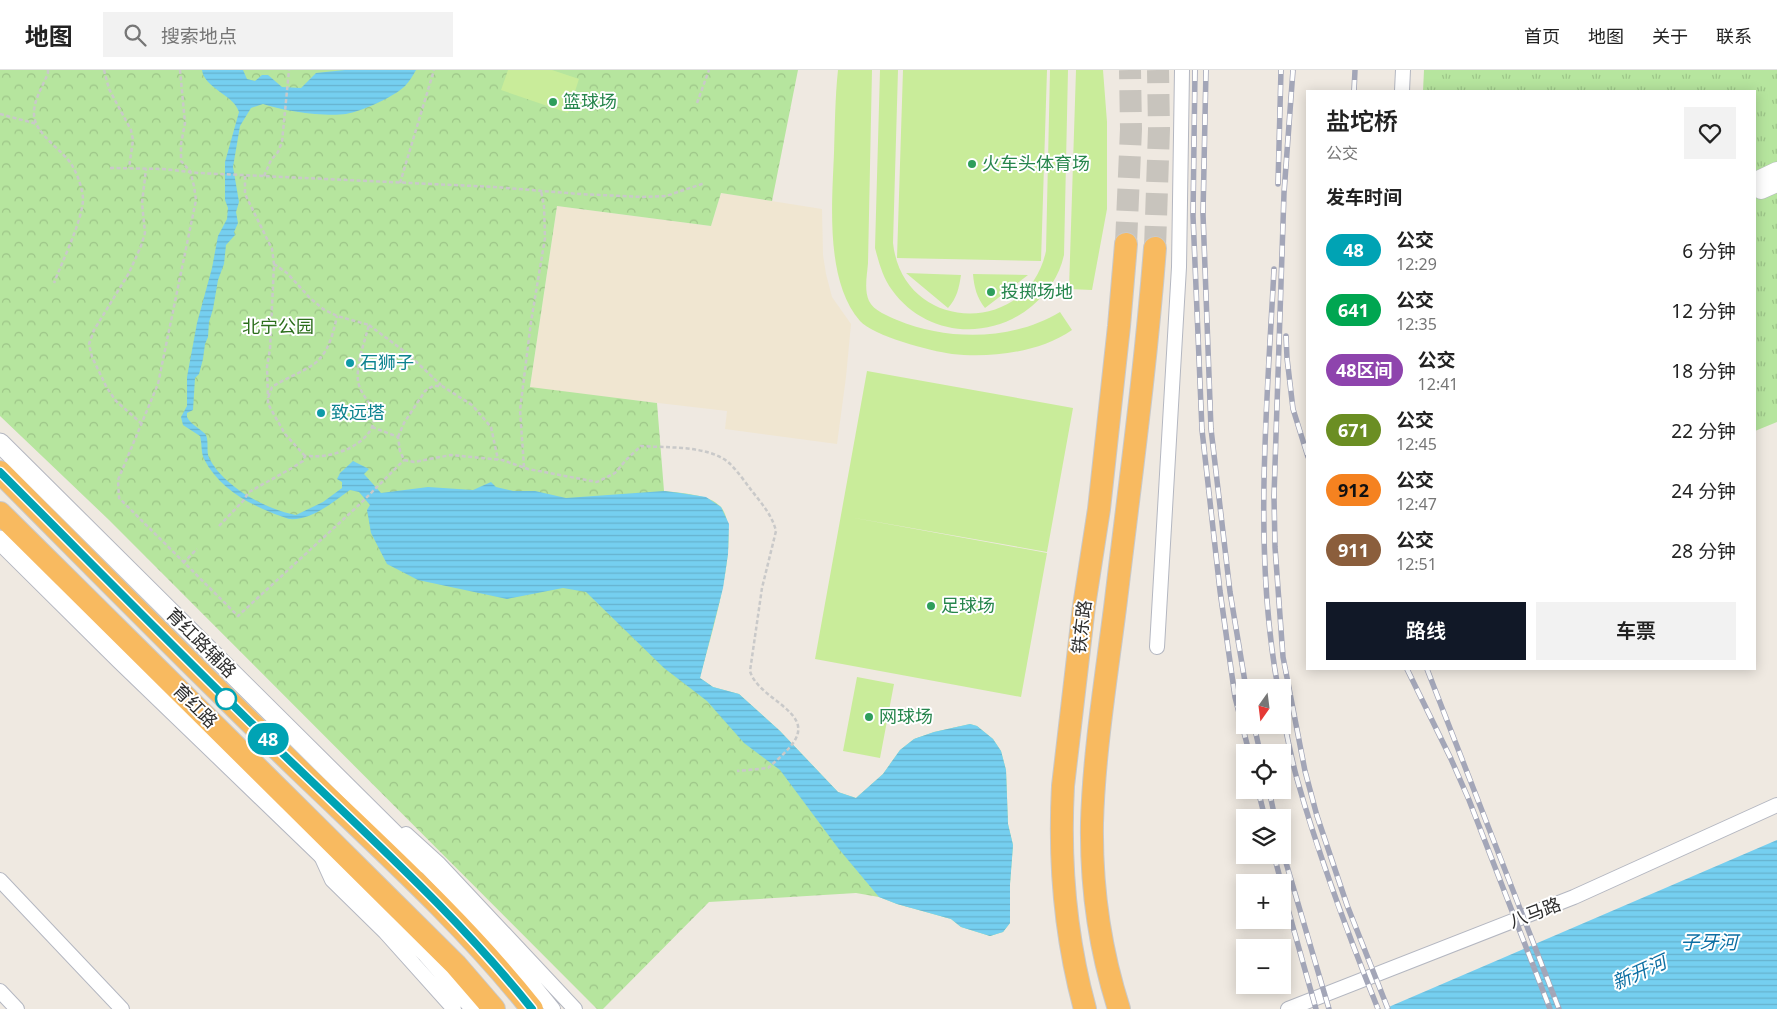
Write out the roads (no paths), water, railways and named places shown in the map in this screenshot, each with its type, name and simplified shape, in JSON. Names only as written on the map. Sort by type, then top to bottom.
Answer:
[{"type":"highway","name":"铁东路","points":[[1085,1009],[1067,923],[1064,896],[1062,814],[1068,736],[1084,606],[1099,509],[1126,244]]},
{"type":"highway","name":"铁东路","points":[[1119,1009],[1106,956],[1098,910],[1092,824],[1114,610],[1141,394],[1155,248]]},
{"type":"highway","name":"育红路","points":[[0,472],[228,700],[417,870]]},
{"type":"highway","name":"育红路","points":[[0,514],[384,904]]},
{"type":"highway","points":[[417,870],[460,926],[532,1009]]},
{"type":"highway","points":[[384,904],[456,965],[494,1009]]},
{"type":"main road","name":"育红路辅路","points":[[0,443],[362,802],[417,870]]},
{"type":"main road","points":[[0,540],[320,853],[384,904]]},
{"type":"street","points":[[1157,647],[1178,267],[1182,70]]},
{"type":"street","points":[[1402,90],[1403,70]]},
{"type":"street","points":[[1758,186],[1777,171]]},
{"type":"street","points":[[1758,186],[1777,183]]},
{"type":"street","points":[[362,802],[392,821],[439,864],[575,1009]]},
{"type":"street","name":"八马路","points":[[1288,1009],[1574,897],[1777,805]]},
{"type":"street","points":[[320,853],[332,880],[385,932],[454,1009]]},
{"type":"street","name":"育红路","points":[[417,870],[510,956],[553,1009]]},
{"type":"street","points":[[0,880],[122,1009]]},
{"type":"street","name":"育红路","points":[[384,904],[472,1009]]},
{"type":"street","points":[[0,991],[17,1009]]},
{"type":"water","points":[[202,70],[243,70],[247,79],[255,81],[262,75],[268,75],[282,87],[301,88],[316,73],[345,70],[416,70],[400,90],[369,107],[337,115],[304,113],[263,104],[251,108],[240,126],[233,167],[239,202],[236,212],[238,223],[234,232],[235,235],[226,245],[224,264],[218,280],[203,359],[199,374],[195,378],[193,410],[187,413],[189,420],[206,435],[209,458],[216,469],[246,495],[271,508],[296,515],[323,502],[342,488],[342,482],[337,479],[340,473],[353,461],[369,469],[364,474],[381,493],[428,487],[473,490],[491,482],[496,487],[513,491],[535,491],[566,498],[664,491],[706,497],[721,507],[729,524],[728,554],[723,588],[700,678],[713,687],[739,694],[780,731],[838,792],[856,798],[883,774],[900,750],[914,739],[934,732],[970,724],[977,726],[993,739],[1001,751],[1006,770],[1008,824],[1013,845],[1010,923],[1003,932],[990,936],[961,927],[951,919],[879,897],[838,848],[780,770],[744,743],[707,701],[664,668],[586,592],[563,588],[507,599],[418,580],[387,564],[371,533],[367,510],[370,505],[359,492],[350,490],[313,514],[297,519],[289,519],[252,504],[220,481],[204,459],[200,436],[183,425],[181,417],[187,406],[187,377],[197,323],[212,268],[218,236],[227,219],[225,162],[239,112],[231,101],[208,82]]},
{"type":"water","name":"子牙河","points":[[1777,840],[1777,1009],[1384,1009]]},
{"type":"tunnel","points":[[1126,244],[1131,129],[1130,70]]},
{"type":"tunnel","points":[[1155,248],[1159,129],[1158,70]]},
{"type":"railway","points":[[1195,70],[1193,216],[1202,430],[1220,591],[1235,697],[1247,744]]},
{"type":"railway","points":[[1206,70],[1203,214],[1211,429],[1230,592],[1244,679]]},
{"type":"railway","points":[[1278,184],[1281,70]]},
{"type":"railway","points":[[1293,70],[1284,193],[1274,496],[1275,547],[1283,657],[1305,771],[1317,816],[1347,905],[1388,1009]]},
{"type":"railway","points":[[1354,90],[1355,70]]},
{"type":"railway","points":[[1274,269],[1264,478],[1264,531],[1270,636],[1277,679]]},
{"type":"railway","points":[[1286,336],[1293,409],[1306,451]]},
{"type":"railway","points":[[1407,670],[1469,800],[1550,1009]]},
{"type":"railway","points":[[1427,670],[1559,1009]]},
{"type":"railway","points":[[1256,734],[1258,744]]},
{"type":"railway","points":[[1287,734],[1295,771],[1324,866],[1378,1009]]},
{"type":"railway","points":[[1260,799],[1263,809]]},
{"type":"railway","points":[[1271,799],[1273,809]]},
{"type":"railway","points":[[1276,864],[1279,874]]},
{"type":"railway","points":[[1286,864],[1329,1009]]},
{"type":"railway","points":[[1291,920],[1316,1009]]},
{"type":"place","name":"篮球场","points":[[553,102]]},
{"type":"place","name":"火车头体育场","points":[[972,164]]},
{"type":"place","name":"投掷场地","points":[[991,292]]},
{"type":"place","name":"石狮子","points":[[350,363]]},
{"type":"place","name":"致远塔","points":[[321,413]]},
{"type":"place","name":"足球场","points":[[931,606]]},
{"type":"place","name":"网球场","points":[[869,717]]},
{"type":"park label","name":"北宁公园","points":[[278,327]]},
{"type":"water label","name":"新开河","points":[[1639,972]]}]
